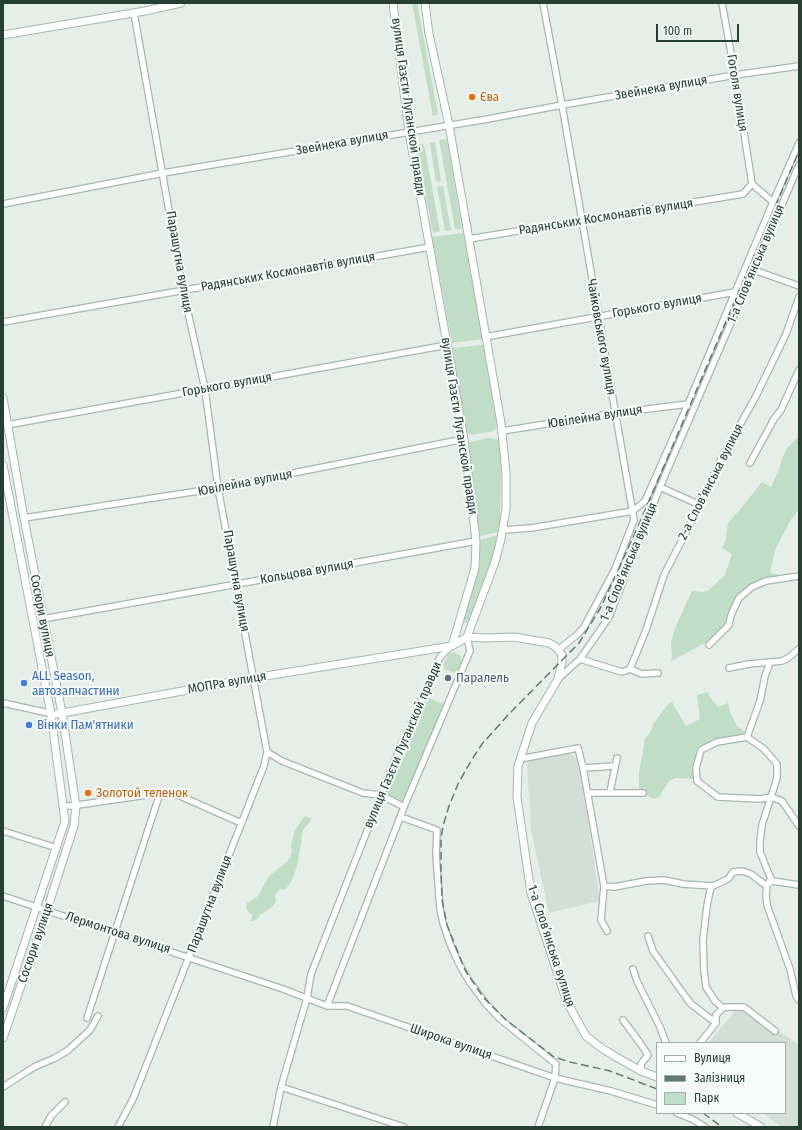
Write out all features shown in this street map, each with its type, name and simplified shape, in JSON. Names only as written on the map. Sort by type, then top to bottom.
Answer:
[{"type":"street","points":[[3,35],[181,3]]},
{"type":"street","name":"вулиця Газєти Луганской правди","points":[[273,1127],[281,1086],[307,998],[311,974],[394,762],[440,657],[452,646],[475,568],[476,541],[464,439],[409,132],[393,3]]},
{"type":"street","name":"вулиця Газєти Луганской правди","points":[[327,1006],[404,808],[470,651],[467,637],[495,562],[503,530],[506,509],[506,474],[502,431],[449,125],[429,34],[425,3]]},
{"type":"street","name":"Чайковського вулиця","points":[[543,3],[634,520],[615,569],[584,627],[578,634],[558,650]]},
{"type":"street","name":"Гоголя вулиця","points":[[722,3],[752,184]]},
{"type":"street","name":"Парашутна вулиця","points":[[118,1127],[134,1099],[266,761],[267,752],[218,488],[205,389],[183,290],[134,12]]},
{"type":"street","name":"Звейнека вулиця","points":[[3,204],[163,173],[488,119],[735,75],[799,66]]},
{"type":"street","points":[[503,530],[532,528],[633,511],[644,501],[688,404],[799,143]]},
{"type":"street","name":"1-а Слов’янська вулиця","points":[[656,1077],[600,1047],[586,1036],[567,1002],[531,893],[517,797],[518,766],[532,723],[558,679],[580,659],[609,616],[660,487],[799,165]]},
{"type":"street","points":[[752,184],[773,202]]},
{"type":"street","name":"Радянських Космонавтів вулиця","points":[[469,239],[743,194],[752,184]]},
{"type":"street","name":"Радянських Космонавтів вулиця","points":[[3,322],[430,247]]},
{"type":"street","points":[[754,270],[799,286]]},
{"type":"street","name":"Горького вулиця","points":[[485,337],[735,292]]},
{"type":"street","name":"2-а Слов’янська вулиця","points":[[630,669],[646,630],[664,575],[700,505],[722,457],[756,396],[783,341],[799,297]]},
{"type":"street","name":"Горького вулиця","points":[[8,425],[447,345]]},
{"type":"street","points":[[750,463],[796,383],[799,370]]},
{"type":"street","name":"Сосюри вулиця","points":[[3,398],[43,619],[57,714],[65,821],[3,1008]]},
{"type":"street","name":"Ювілейна вулиця","points":[[502,431],[615,413],[688,404]]},
{"type":"street","name":"Ювілейна вулиця","points":[[24,518],[218,488],[464,439]]},
{"type":"street","name":"Сосюри вулиця","points":[[3,465],[76,806],[74,826],[3,1038]]},
{"type":"street","points":[[660,487],[700,505]]},
{"type":"street","name":"Кольцова вулиця","points":[[43,619],[476,541]]},
{"type":"street","points":[[709,645],[729,625],[731,615],[738,598],[752,588],[766,581],[799,576]]},
{"type":"street","points":[[452,646],[467,637],[514,637],[549,643],[562,655],[558,679]]},
{"type":"street","name":"МОПРа вулиця","points":[[3,703],[57,714],[253,678],[452,646]]},
{"type":"street","points":[[729,668],[749,664],[782,661],[799,649]]},
{"type":"street","points":[[580,659],[622,672],[630,669],[642,674],[658,673]]},
{"type":"street","points":[[747,737],[760,701],[764,676],[770,663]]},
{"type":"street","points":[[799,826],[782,802],[771,797],[761,799],[718,797],[696,781],[696,768],[700,750],[717,742],[747,737],[764,750],[777,764],[778,778],[771,797],[762,826],[760,852],[771,879],[767,885],[767,905],[796,981],[796,996],[799,1000]]},
{"type":"street","points":[[520,759],[578,748],[584,768],[604,886],[601,920],[607,931]]},
{"type":"street","points":[[267,752],[282,761],[363,793],[381,795],[404,808]]},
{"type":"street","points":[[610,792],[617,758]]},
{"type":"street","points":[[584,768],[615,766]]},
{"type":"street","points":[[588,793],[643,793]]},
{"type":"street","points":[[86,1018],[160,794]]},
{"type":"street","points":[[64,806],[76,806],[160,794],[178,795],[241,823]]},
{"type":"street","points":[[401,817],[438,830],[436,855],[440,909],[443,923],[458,962],[469,982],[496,1014],[556,1064],[556,1078],[538,1127]]},
{"type":"street","points":[[3,831],[57,848]]},
{"type":"street","points":[[604,886],[614,887],[664,880],[683,884],[711,886],[728,879],[733,872],[742,871],[751,874],[767,885]]},
{"type":"street","points":[[767,885],[772,881],[799,885]]},
{"type":"street","points":[[711,886],[707,906],[704,940],[704,971],[706,987],[715,1001],[723,1008]]},
{"type":"street","name":"Лермонтова вулиця","points":[[3,896],[189,957],[283,989],[327,1006],[347,1006]]},
{"type":"street","points":[[648,936],[653,951],[685,996],[699,1011],[716,1023]]},
{"type":"street","points":[[633,969],[637,981],[660,1027],[666,1042]]},
{"type":"street","name":"Широка вулиця","points":[[347,1006],[556,1078],[611,1091],[656,1105]]},
{"type":"street","points":[[701,1042],[716,1023],[716,1015],[723,1008],[733,1006],[744,1007],[775,1031]]},
{"type":"street","points":[[3,1087],[34,1067],[67,1051],[90,1030],[98,1016]]},
{"type":"street","points":[[622,1020],[648,1055],[642,1064],[641,1070]]},
{"type":"street","points":[[281,1086],[306,1096],[404,1127]]},
{"type":"street","points":[[44,1127],[51,1116],[65,1102]]},
{"type":"street","points":[[679,1114],[694,1120],[705,1127]]},
{"type":"street","points":[[739,1114],[761,1127]]},
{"type":"shaded area","points":[[568,752],[579,760],[600,901],[549,913],[531,830],[527,762]]},
{"type":"shaded area","points":[[744,1009],[776,1034],[779,1031],[799,1045],[799,1127],[782,1127],[764,1114],[786,1114],[786,1042],[709,1042],[735,1011]]},
{"type":"green space","points":[[412,3],[417,3],[438,114],[433,116]]},
{"type":"green space","points":[[447,139],[462,229],[455,229],[439,140]]},
{"type":"green space","points":[[435,142],[441,181],[436,182],[430,143]]},
{"type":"green space","points":[[424,144],[440,231],[433,233],[416,145]]},
{"type":"green space","points":[[443,186],[451,230],[445,231],[437,187]]},
{"type":"green space","points":[[463,233],[483,339],[452,343],[432,237]]},
{"type":"green space","points":[[483,345],[497,426],[495,430],[490,432],[470,435],[465,429],[452,348]]},
{"type":"green space","points":[[799,436],[799,509],[790,521],[775,550],[770,573],[784,576],[764,577],[737,595],[729,611],[727,623],[707,642],[671,661],[671,642],[674,632],[692,591],[703,592],[709,590],[725,575],[732,554],[722,548],[726,539],[728,523],[762,482],[771,487],[787,448]]},
{"type":"green space","points":[[488,438],[497,439],[500,443],[500,522],[499,532],[480,536],[468,447],[471,442]]},
{"type":"green space","points":[[497,535],[494,554],[469,622],[466,623],[463,619],[478,571],[480,561],[480,540]]},
{"type":"green space","points":[[453,652],[460,655],[462,662],[459,669],[454,673],[444,669],[443,665],[448,655]]},
{"type":"green space","points":[[708,692],[709,696],[718,707],[728,703],[730,712],[737,726],[746,733],[744,735],[716,740],[697,748],[694,779],[675,778],[669,781],[660,796],[654,799],[646,795],[646,790],[639,790],[639,772],[645,739],[652,729],[653,724],[669,703],[672,702],[686,726],[700,719],[697,695]]},
{"type":"green space","points":[[427,697],[445,705],[404,804],[385,794]]},
{"type":"green space","points":[[305,816],[312,819],[303,830],[297,867],[291,882],[286,889],[279,890],[275,895],[276,902],[270,909],[260,915],[256,920],[250,922],[253,915],[246,907],[247,903],[258,896],[269,876],[288,861],[292,852],[291,845],[295,830]]},
{"type":"railway","points":[[656,1089],[610,1071],[554,1057],[506,1020],[483,997],[465,970],[447,925],[442,900],[441,839],[449,806],[458,784],[482,744],[509,714],[579,643],[601,607],[637,529],[799,151]]},
{"type":"railway","points":[[704,1114],[722,1127]]},
{"type":"place","name":"Єва","points":[[472,97]]},
{"type":"place","name":"Паралель","points":[[448,678]]},
{"type":"place","name":"ALL Season, автозапчастини","points":[[24,683]]},
{"type":"place","name":"Вінки Пам'ятники","points":[[29,725]]},
{"type":"place","name":"Золотой теленок","points":[[88,793]]}]
